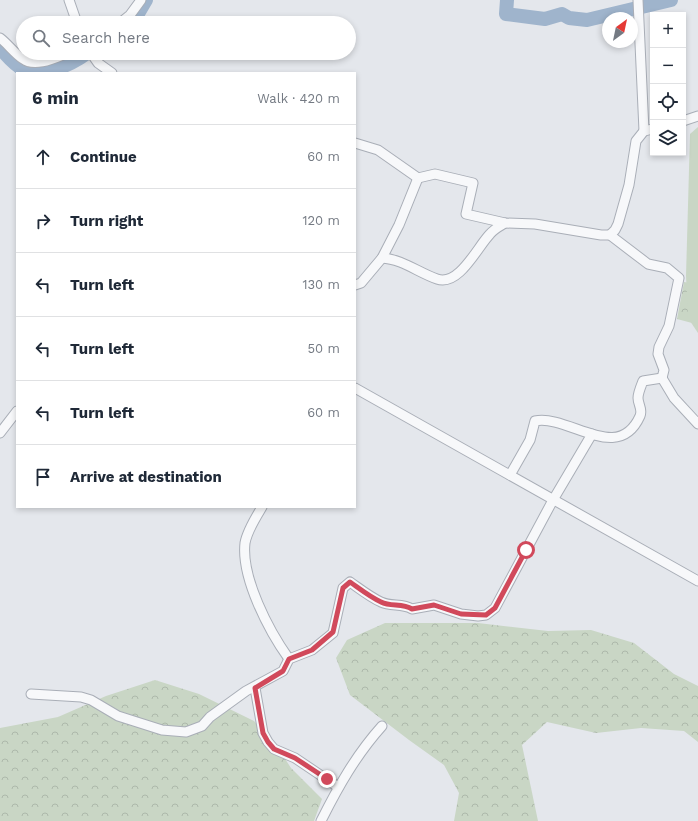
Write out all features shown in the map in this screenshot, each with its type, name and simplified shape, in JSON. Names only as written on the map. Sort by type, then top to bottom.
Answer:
[{"type":"street","points":[[69,0],[75,16]]},
{"type":"street","points":[[129,16],[141,0]]},
{"type":"street","points":[[610,235],[618,224],[629,185],[636,141],[648,130],[638,0]]},
{"type":"street","points":[[0,38],[16,51]]},
{"type":"street","points":[[25,60],[30,62],[40,62],[46,60]]},
{"type":"street","points":[[96,60],[111,72]]},
{"type":"street","points":[[686,121],[698,116]]},
{"type":"street","points":[[356,143],[378,150],[418,178],[435,174],[473,183],[466,214],[505,223],[535,224],[601,235],[610,235],[648,264],[667,268],[679,278],[669,326],[659,347],[658,354],[664,370],[662,378],[674,398],[698,424]]},
{"type":"street","points":[[356,285],[361,283],[377,262],[382,258],[399,224],[418,178]]},
{"type":"street","points":[[382,258],[391,259],[439,280],[448,280],[455,276],[464,267],[490,234],[505,223]]},
{"type":"street","points":[[510,476],[530,440],[535,421],[552,420],[602,438],[614,438],[631,429],[640,416],[641,408],[638,399],[643,381],[662,378]]},
{"type":"street","points":[[356,389],[698,581]]},
{"type":"street","points":[[0,433],[16,412]]},
{"type":"street","points":[[32,694],[81,697],[91,700],[118,716],[162,730],[186,732],[202,726],[210,717],[246,691],[255,688],[283,671],[289,659],[312,650],[333,632],[343,588],[350,582],[381,602],[394,606],[405,605],[412,609],[434,605],[461,614],[486,615],[495,608],[553,500],[592,434]]},
{"type":"street","points":[[262,508],[245,542],[247,569],[259,607],[276,640],[289,659]]},
{"type":"street","points":[[255,688],[263,733],[268,742],[274,749],[301,762],[338,786]]},
{"type":"street","points":[[321,821],[338,786],[363,748],[382,726]]},
{"type":"green space","points":[[698,127],[698,333],[688,318],[686,276],[690,134]]},
{"type":"green space","points":[[684,282],[696,284],[692,323],[677,319]]},
{"type":"green space","points":[[385,623],[478,623],[548,631],[591,630],[634,643],[674,674],[698,686],[698,742],[684,731],[641,728],[596,733],[547,722],[522,745],[538,821],[454,821],[459,793],[444,765],[350,695],[336,658],[347,640]]},
{"type":"green space","points":[[155,680],[199,694],[254,721],[276,745],[291,768],[322,799],[314,821],[0,821],[0,728],[58,717],[106,696]]},
{"type":"waterway","points":[[137,16],[146,0]]},
{"type":"waterway","points":[[507,0],[506,14],[545,19],[562,14],[569,18],[587,20],[671,0]]},
{"type":"waterway","points":[[0,48],[19,67],[30,72]]},
{"type":"waterway","points":[[38,72],[56,69],[76,60]]},
{"type":"waterway","points":[[30,72],[38,72]]},
{"type":"route","points":[[327,779],[314,769],[295,758],[274,749],[268,742],[263,733],[255,688],[283,671],[289,659],[298,654],[312,650],[327,639],[333,632],[343,588],[350,582],[381,602],[394,606],[405,605],[412,609],[434,605],[461,614],[478,616],[486,615],[495,608],[526,550]]}]
